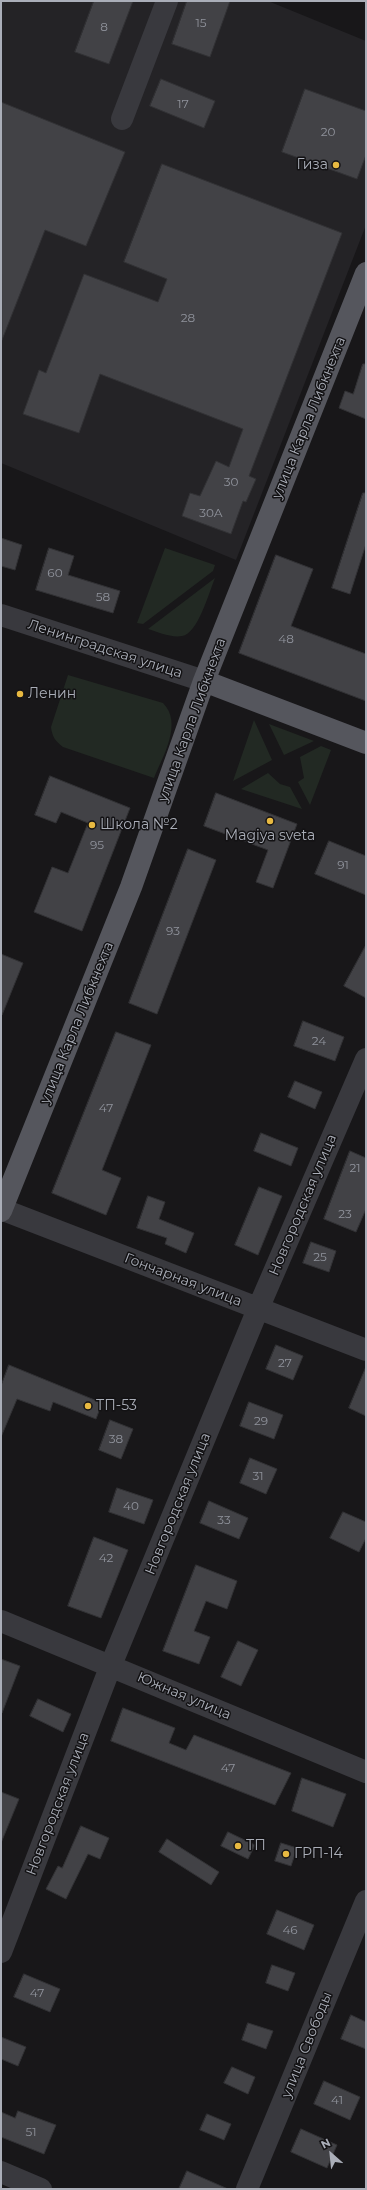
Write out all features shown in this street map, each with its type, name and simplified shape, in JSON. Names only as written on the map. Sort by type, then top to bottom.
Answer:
[{"type":"main road","name":"улица Карла Либкнехта","points":[[1,1210],[131,887],[204,681],[366,273]]},
{"type":"main road","name":"Ленинградская улица","points":[[204,681],[366,742]]},
{"type":"street","points":[[122,119],[167,1]]},
{"type":"street","name":"Ленинградская улица","points":[[1,615],[204,681]]},
{"type":"street","name":"Новгородская улица","points":[[1,1952],[112,1665],[258,1309],[366,1059]]},
{"type":"street","name":"Гончарная улица","points":[[1,1210],[366,1350]]},
{"type":"street","name":"Южная улица","points":[[1,1621],[112,1665],[366,1772]]},
{"type":"street","name":"улица Свободы","points":[[247,2189],[366,1902]]},
{"type":"street","points":[[1,2172],[41,2189]]},
{"type":"shaded area","points":[[1,1],[268,1],[366,41],[366,225],[236,560],[1,463]]},
{"type":"shaded area","points":[[165,548],[215,565],[213,571],[143,624],[137,623]]},
{"type":"shaded area","points":[[215,578],[202,612],[188,634],[173,636],[148,629]]},
{"type":"shaded area","points":[[68,675],[163,703],[169,711],[171,730],[166,750],[154,778],[63,747],[56,740],[53,736],[51,727]]},
{"type":"shaded area","points":[[254,720],[272,760],[233,781]]},
{"type":"shaded area","points":[[269,724],[314,741],[284,755]]},
{"type":"shaded area","points":[[321,746],[331,750],[310,805],[298,782],[304,778],[300,757]]},
{"type":"shaded area","points":[[268,773],[280,784],[290,787],[302,809],[241,789]]},
{"type":"building","points":[[94,1],[133,1],[109,64],[75,52]]},
{"type":"building","points":[[187,1],[230,1],[210,57],[172,44]]},
{"type":"building","points":[[161,79],[215,101],[204,128],[150,106]]},
{"type":"building","points":[[305,89],[366,111],[366,155],[357,179],[282,152]]},
{"type":"building","points":[[1,102],[125,152],[86,246],[45,230],[2,340]]},
{"type":"building","points":[[162,164],[342,233],[249,476],[256,479],[246,502],[243,501],[231,534],[182,516],[190,493],[200,496],[216,461],[229,467],[243,429],[100,374],[79,433],[23,414],[39,370],[46,373],[84,274],[158,302],[167,279],[124,262]]},
{"type":"building","points":[[363,364],[366,364],[366,419],[339,408],[345,391],[353,394]]},
{"type":"building","points":[[363,493],[366,493],[366,544],[350,594],[332,588]]},
{"type":"building","points":[[1,538],[22,545],[15,570],[1,566]]},
{"type":"building","points":[[49,548],[74,556],[68,575],[120,591],[113,613],[36,590]]},
{"type":"building","points":[[276,555],[313,569],[291,626],[366,654],[366,701],[239,653]]},
{"type":"building","points":[[50,776],[130,808],[82,931],[34,912],[52,867],[68,873],[88,823],[61,812],[56,823],[35,815]]},
{"type":"building","points":[[216,793],[297,824],[273,888],[256,882],[268,850],[204,826]]},
{"type":"building","points":[[329,841],[366,856],[366,895],[315,874]]},
{"type":"building","points":[[188,849],[216,860],[157,1014],[129,1003]]},
{"type":"building","points":[[366,945],[366,998],[344,986]]},
{"type":"building","points":[[1,954],[23,963],[2,1015],[1,1015]]},
{"type":"building","points":[[303,1021],[344,1037],[335,1061],[294,1046]]},
{"type":"building","points":[[116,1032],[151,1045],[102,1170],[121,1178],[106,1215],[52,1193]]},
{"type":"building","points":[[295,1081],[322,1092],[315,1109],[288,1097]]},
{"type":"building","points":[[261,1133],[298,1148],[291,1166],[254,1151]]},
{"type":"building","points":[[350,1151],[366,1158],[366,1209],[356,1232],[324,1219]]},
{"type":"building","points":[[259,1187],[282,1196],[258,1255],[235,1245]]},
{"type":"building","points":[[148,1196],[165,1202],[159,1219],[194,1233],[186,1253],[165,1244],[167,1238],[137,1228]]},
{"type":"building","points":[[311,1242],[336,1251],[329,1272],[303,1263]]},
{"type":"building","points":[[276,1345],[303,1356],[293,1380],[266,1369]]},
{"type":"building","points":[[9,1365],[102,1403],[96,1419],[53,1402],[50,1411],[17,1399],[1,1437],[1,1386]]},
{"type":"building","points":[[366,1367],[366,1416],[349,1408]]},
{"type":"building","points":[[249,1402],[283,1415],[274,1439],[240,1426]]},
{"type":"building","points":[[110,1420],[133,1429],[121,1459],[99,1450]]},
{"type":"building","points":[[250,1458],[277,1469],[266,1494],[240,1483]]},
{"type":"building","points":[[117,1488],[153,1500],[144,1524],[109,1512]]},
{"type":"building","points":[[209,1501],[248,1518],[239,1539],[200,1523]]},
{"type":"building","points":[[343,1512],[366,1522],[366,1538],[359,1552],[330,1538]]},
{"type":"building","points":[[94,1537],[128,1550],[101,1618],[68,1606]]},
{"type":"building","points":[[196,1565],[237,1581],[227,1609],[206,1601],[194,1631],[210,1637],[199,1664],[163,1651]]},
{"type":"building","points":[[238,1641],[258,1650],[241,1686],[221,1677]]},
{"type":"building","points":[[1,1659],[20,1666],[2,1713],[1,1713]]},
{"type":"building","points":[[38,1699],[71,1714],[63,1732],[30,1716]]},
{"type":"building","points":[[123,1708],[175,1728],[169,1743],[186,1750],[194,1735],[291,1773],[275,1805],[111,1741]]},
{"type":"building","points":[[302,1778],[346,1794],[333,1827],[292,1811]]},
{"type":"building","points":[[1,1792],[19,1799],[1,1843]]},
{"type":"building","points":[[81,1826],[109,1838],[100,1859],[88,1854],[66,1899],[46,1889],[58,1866],[62,1868]]},
{"type":"building","name":"ТП","points":[[228,1832],[255,1845],[248,1859],[221,1846]]},
{"type":"building","points":[[167,1839],[219,1872],[211,1885],[159,1852]]},
{"type":"building","name":"ГРП-14","points":[[281,1843],[297,1848],[291,1866],[275,1861]]},
{"type":"building","points":[[277,1910],[314,1925],[304,1950],[267,1934]]},
{"type":"building","points":[[272,1965],[295,1973],[288,1991],[266,1983]]},
{"type":"building","points":[[24,1974],[60,1989],[50,2012],[14,1997]]},
{"type":"building","points":[[351,2015],[366,2022],[366,2049],[341,2039]]},
{"type":"building","points":[[248,2023],[273,2031],[266,2049],[242,2040]]},
{"type":"building","points":[[1,2037],[26,2047],[18,2066],[1,2059]]},
{"type":"building","points":[[232,2067],[255,2077],[248,2094],[224,2083]]},
{"type":"building","points":[[324,2081],[360,2097],[350,2120],[314,2104]]},
{"type":"building","points":[[18,2111],[56,2125],[44,2154],[1,2137],[1,2112],[15,2118]]},
{"type":"building","points":[[207,2114],[231,2124],[224,2140],[200,2130]]},
{"type":"building","points":[[301,2129],[337,2145],[327,2168],[291,2152]]},
{"type":"building","points":[[187,2171],[228,2189],[179,2189]]},
{"type":"place","name":"Гиза","points":[[336,165]]},
{"type":"place","name":"Ленин","points":[[20,694]]},
{"type":"place","name":"Magiya sveta","points":[[270,821]]},
{"type":"place","name":"Школа №2","points":[[92,825]]},
{"type":"place","name":"ТП-53","points":[[88,1406]]},
{"type":"place","name":"ТП","points":[[238,1846]]},
{"type":"place","name":"ГРП-14","points":[[286,1854]]}]
